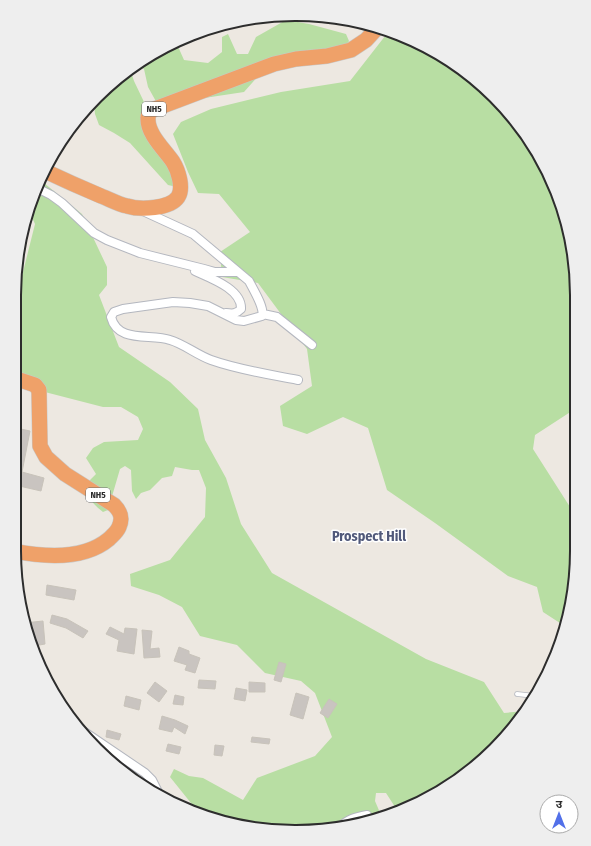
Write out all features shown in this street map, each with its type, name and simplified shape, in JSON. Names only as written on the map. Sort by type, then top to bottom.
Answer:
[{"type":"highway","name":"NH5","points":[[49,173],[66,182],[127,207],[152,209],[169,203],[178,198],[181,192],[180,180],[174,163],[161,148],[149,125],[148,117],[152,110],[274,64],[296,59],[327,56],[350,50],[366,40],[373,32]]},
{"type":"highway","name":"NH5","points":[[21,380],[35,384],[39,390],[40,446],[46,457],[65,474],[120,511],[122,521],[117,531],[94,549],[80,553],[62,555],[21,551]]},
{"type":"street","points":[[42,191],[51,195],[62,203],[94,233],[107,240],[140,253],[174,262],[216,272],[238,272]]},
{"type":"street","points":[[135,207],[193,234],[248,281],[254,290],[263,310],[263,314]]},
{"type":"street","points":[[174,262],[221,283],[240,300],[241,307],[238,312],[233,314],[217,310]]},
{"type":"street","points":[[298,380],[240,369],[209,359],[164,338],[135,337],[120,330],[113,323],[111,317],[114,312],[123,309],[173,302],[190,303],[208,306],[236,320],[244,321],[262,316],[263,314],[277,317],[312,345]]},
{"type":"street","points":[[97,741],[145,773],[152,780],[155,786]]},
{"type":"street","points":[[348,820],[367,815]]},
{"type":"lane","points":[[517,694],[529,695]]},
{"type":"green space","points":[[293,21],[346,34],[349,41],[339,59],[268,65],[244,92],[158,105],[148,87],[144,69],[142,68],[143,67],[178,47],[184,60],[208,63],[222,52],[222,37],[228,34],[237,54],[248,54],[256,37],[283,22]]},
{"type":"green space","points":[[385,36],[417,49],[448,67],[490,101],[524,143],[542,174],[549,190],[561,224],[568,260],[570,296],[570,412],[535,435],[533,449],[570,507],[568,586],[561,623],[543,612],[537,587],[508,576],[387,490],[368,428],[343,417],[307,434],[283,426],[280,406],[312,386],[307,349],[258,283],[222,277],[220,252],[250,232],[219,194],[198,193],[173,134],[181,122],[211,109],[281,92],[350,81]]},
{"type":"green space","points":[[132,75],[165,146],[177,187],[168,185],[130,143],[99,125],[95,109],[101,101]]},
{"type":"green space","points":[[45,184],[82,214],[107,267],[107,285],[99,295],[119,347],[170,382],[198,409],[205,440],[226,478],[241,524],[272,573],[426,659],[484,682],[504,713],[518,712],[490,745],[463,768],[448,779],[417,797],[395,806],[386,793],[376,793],[375,801],[380,812],[367,816],[331,823],[296,825],[260,823],[242,820],[224,816],[192,805],[170,777],[174,769],[189,776],[203,778],[243,800],[257,778],[315,756],[332,737],[315,693],[301,681],[265,673],[237,645],[200,636],[182,607],[159,595],[131,586],[130,574],[170,560],[205,517],[206,488],[199,470],[175,467],[172,476],[162,478],[150,490],[141,493],[136,499],[132,491],[131,470],[125,466],[120,469],[108,510],[103,512],[91,500],[85,485],[96,474],[86,458],[93,448],[104,442],[138,440],[143,429],[138,417],[121,407],[103,407],[41,391],[21,380],[22,274],[35,224],[32,218]]},
{"type":"building","points":[[21,429],[30,431],[22,472],[44,478],[41,491],[21,486]]},
{"type":"building","points":[[47,585],[76,590],[74,600],[46,595]]},
{"type":"building","points":[[52,615],[67,619],[88,631],[83,638],[66,628],[50,623]]},
{"type":"building","points":[[43,621],[45,644],[38,645],[30,622]]},
{"type":"building","points":[[110,627],[124,634],[125,628],[137,629],[134,654],[117,651],[119,640],[106,634]]},
{"type":"building","points":[[142,630],[152,631],[150,649],[159,648],[160,657],[144,658]]},
{"type":"building","points":[[179,647],[189,651],[189,654],[200,658],[195,673],[185,670],[187,665],[174,661]]},
{"type":"building","points":[[279,662],[286,664],[281,682],[274,680]]},
{"type":"building","points":[[199,680],[216,681],[215,689],[198,688]]},
{"type":"building","points":[[155,682],[167,691],[159,702],[147,693]]},
{"type":"building","points":[[249,682],[265,683],[265,692],[249,692]]},
{"type":"building","points":[[236,688],[247,690],[245,701],[234,699]]},
{"type":"building","points":[[296,693],[309,697],[303,719],[290,715]]},
{"type":"building","points":[[175,695],[184,697],[183,705],[173,704]]},
{"type":"building","points":[[126,696],[141,700],[139,710],[124,706]]},
{"type":"building","points":[[329,699],[337,704],[328,718],[320,713]]},
{"type":"building","points":[[162,716],[188,726],[185,734],[174,727],[172,732],[159,729]]},
{"type":"building","points":[[107,730],[121,734],[119,740],[106,737]]},
{"type":"building","points":[[252,737],[270,739],[269,744],[251,742]]},
{"type":"building","points":[[168,744],[181,747],[179,754],[166,751]]},
{"type":"building","points":[[215,745],[224,746],[222,756],[214,755]]},
{"type":"district","name":"Prospect Hill","points":[[369,536]]}]
